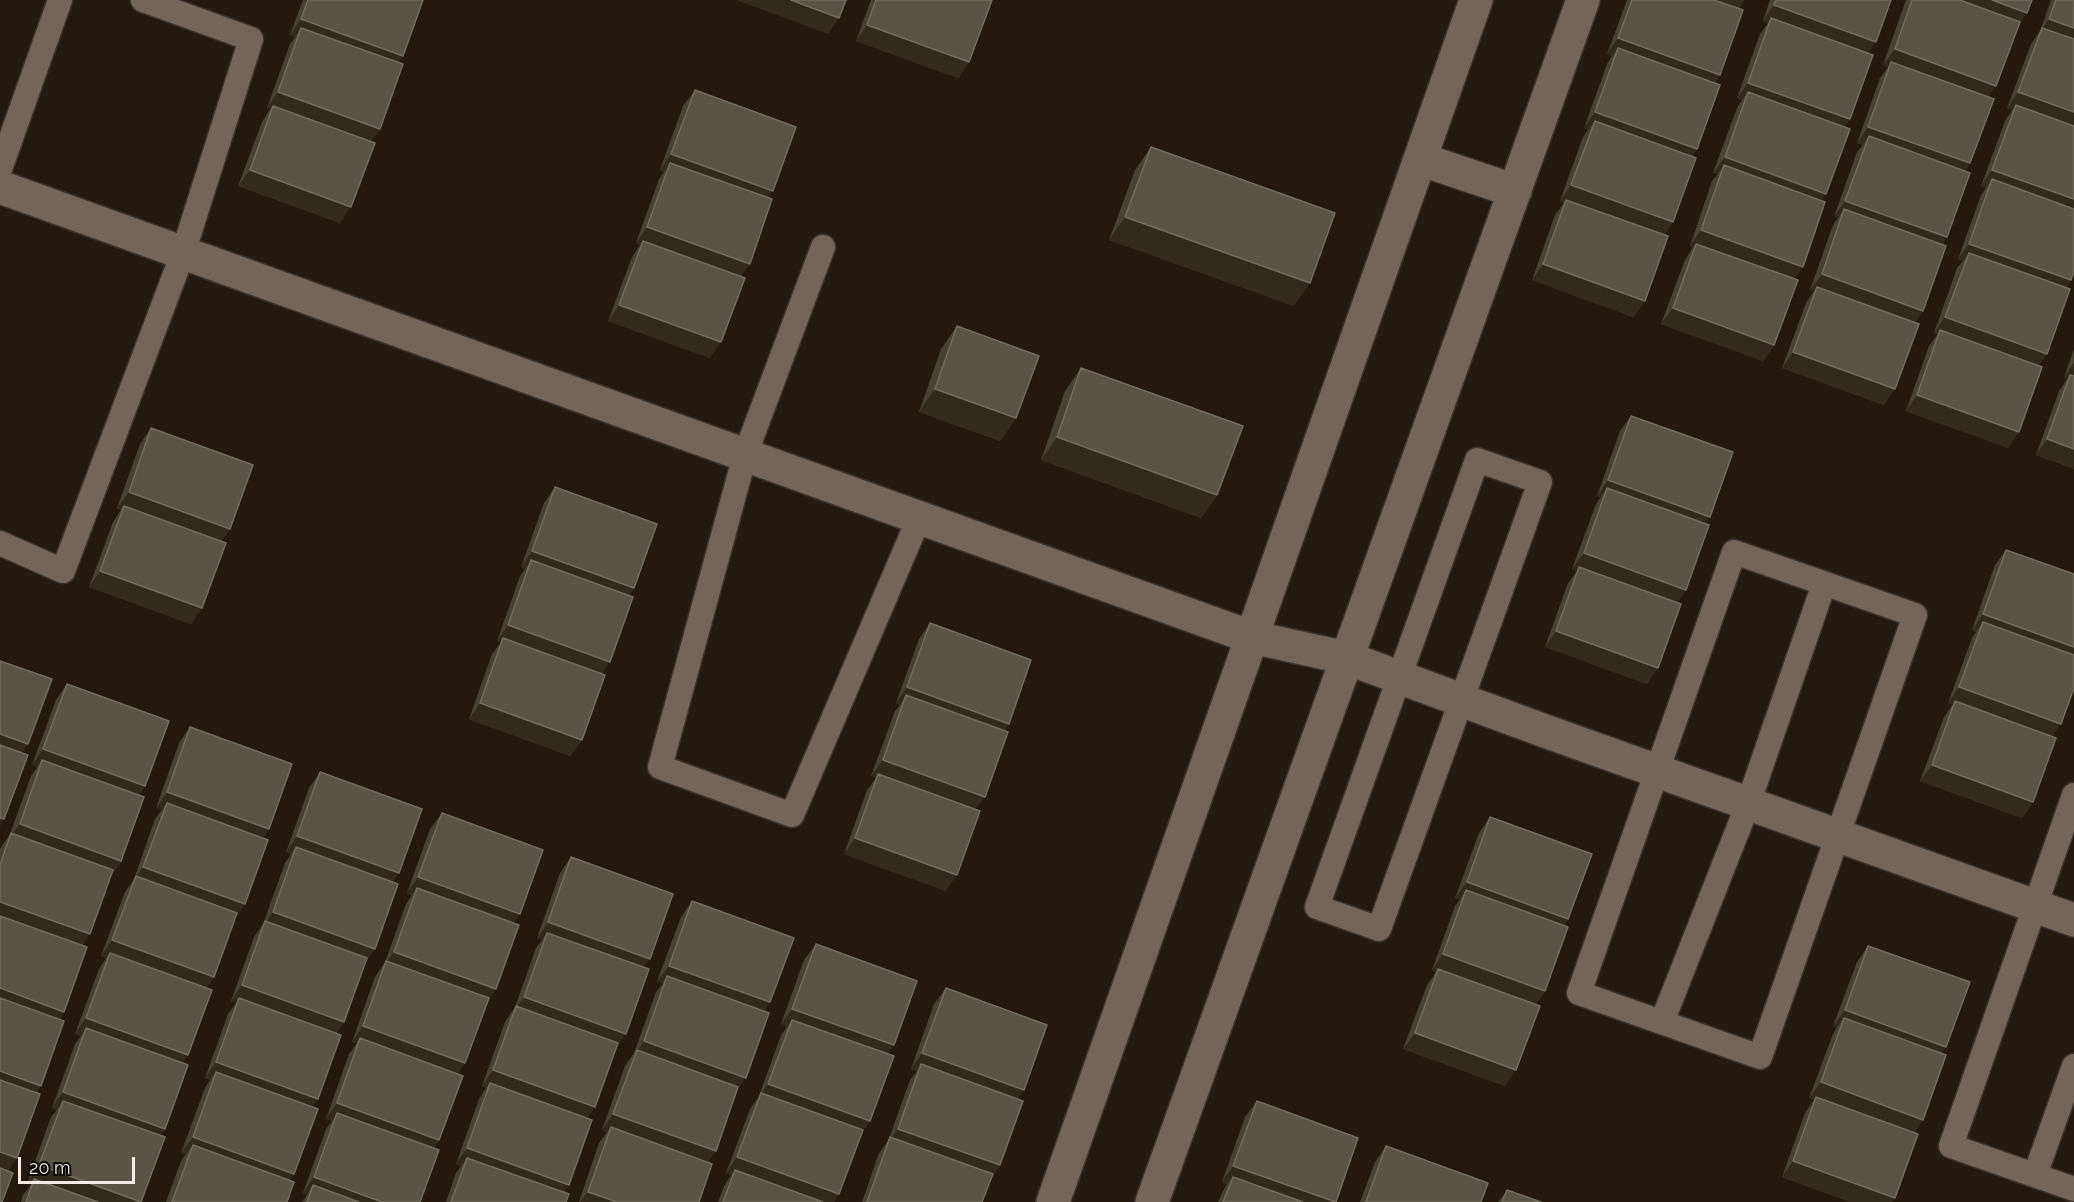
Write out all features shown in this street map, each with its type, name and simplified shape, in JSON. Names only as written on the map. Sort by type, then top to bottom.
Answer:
[{"type":"street","points":[[1053,1202],[1476,0]]},
{"type":"street","points":[[1152,1202],[1583,0]]},
{"type":"street","points":[[1420,159],[1515,191]]},
{"type":"street","points":[[0,187],[1251,638],[1347,658],[2074,920]]},
{"type":"lane","points":[[0,169],[60,0]]},
{"type":"lane","points":[[0,543],[63,571],[183,253],[251,39],[143,0]]},
{"type":"lane","points":[[823,247],[745,456],[660,767],[792,814],[919,518]]},
{"type":"lane","points":[[1477,460],[1540,482],[1461,700],[1379,929],[1317,907],[1477,460]]},
{"type":"lane","points":[[1734,552],[1824,584],[1915,615],[1760,1057],[1579,993],[1734,552]]},
{"type":"lane","points":[[1662,1022],[1748,804],[1824,584]]},
{"type":"lane","points":[[2074,795],[1951,1146],[2074,1189]]},
{"type":"lane","points":[[2035,1175],[2074,1066]]},
{"type":"building","points":[[308,0],[423,0],[403,56],[301,19]]},
{"type":"building","points":[[791,0],[846,0],[839,18]]},
{"type":"building","points":[[876,0],[992,0],[969,62],[867,25]]},
{"type":"building","points":[[1632,0],[1714,0],[1743,10],[1720,75],[1618,38]]},
{"type":"building","points":[[1776,0],[1891,0],[1876,42],[1774,5]]},
{"type":"building","points":[[1912,0],[1960,0],[2020,22],[1996,86],[1895,49]]},
{"type":"building","points":[[1992,0],[2032,0],[2027,13]]},
{"type":"building","points":[[2056,0],[2074,0],[2074,28],[2049,19]]},
{"type":"building","points":[[1771,18],[1873,55],[1850,119],[1748,83]]},
{"type":"building","points":[[301,28],[403,64],[380,129],[278,92]]},
{"type":"building","points":[[2042,28],[2074,39],[2074,112],[2018,92]]},
{"type":"building","points":[[1618,48],[1720,85],[1697,149],[1595,112]]},
{"type":"building","points":[[1891,62],[1994,99],[1970,163],[1868,127]]},
{"type":"building","points":[[695,90],[796,127],[773,191],[671,154]]},
{"type":"building","points":[[1748,92],[1850,129],[1826,194],[1725,157]]},
{"type":"building","points":[[2016,105],[2074,126],[2074,199],[1992,170]]},
{"type":"building","points":[[273,106],[375,143],[351,207],[250,170]]},
{"type":"building","points":[[1595,121],[1696,158],[1673,222],[1571,185]]},
{"type":"building","points":[[1869,136],[1970,173],[1947,237],[1845,201]]},
{"type":"building","points":[[1151,147],[1335,213],[1310,283],[1125,217]]},
{"type":"building","points":[[670,163],[772,199],[750,264],[647,227]]},
{"type":"building","points":[[1724,165],[1825,202],[1803,267],[1701,230]]},
{"type":"building","points":[[1992,179],[2074,209],[2074,271],[2071,280],[1969,244]]},
{"type":"building","points":[[1566,200],[1668,236],[1645,301],[1543,264]]},
{"type":"building","points":[[1844,209],[1946,246],[1923,311],[1822,274]]},
{"type":"building","points":[[643,241],[745,278],[721,342],[619,305]]},
{"type":"building","points":[[1696,244],[1798,280],[1774,345],[1673,308]]},
{"type":"building","points":[[1969,253],[2070,289],[2047,354],[1945,317]]},
{"type":"building","points":[[1817,287],[1919,324],[1895,389],[1793,352]]},
{"type":"building","points":[[957,326],[1039,356],[1016,418],[935,389]]},
{"type":"building","points":[[1940,330],[2042,367],[2019,432],[1917,395]]},
{"type":"building","points":[[1081,368],[1243,426],[1217,495],[1057,437]]},
{"type":"building","points":[[2070,375],[2074,376],[2074,449],[2047,439]]},
{"type":"building","points":[[1631,416],[1733,452],[1710,517],[1608,480]]},
{"type":"building","points":[[151,428],[253,465],[230,529],[129,492]]},
{"type":"building","points":[[555,487],[657,524],[634,588],[532,551]]},
{"type":"building","points":[[1607,488],[1709,525],[1686,590],[1584,553]]},
{"type":"building","points":[[124,506],[226,543],[202,608],[100,571]]},
{"type":"building","points":[[2006,550],[2074,574],[2074,647],[1983,614]]},
{"type":"building","points":[[531,560],[633,597],[610,662],[508,625]]},
{"type":"building","points":[[1579,567],[1681,604],[1658,668],[1556,631]]},
{"type":"building","points":[[1983,622],[2074,655],[2074,688],[2061,724],[1959,687]]},
{"type":"building","points":[[930,623],[1031,660],[1009,724],[907,687]]},
{"type":"building","points":[[503,638],[605,675],[582,740],[480,703]]},
{"type":"building","points":[[0,661],[52,679],[28,744],[0,734]]},
{"type":"building","points":[[67,684],[169,721],[145,786],[43,749]]},
{"type":"building","points":[[906,695],[1008,732],[985,797],[883,760]]},
{"type":"building","points":[[1955,701],[2056,738],[2033,802],[1932,765]]},
{"type":"building","points":[[190,727],[292,764],[269,829],[167,792]]},
{"type":"building","points":[[0,745],[28,755],[4,819],[0,818]]},
{"type":"building","points":[[42,760],[144,797],[121,861],[20,824]]},
{"type":"building","points":[[320,772],[422,809],[399,873],[297,836]]},
{"type":"building","points":[[878,774],[980,811],[957,875],[855,838]]},
{"type":"building","points":[[167,803],[268,840],[245,904],[143,867]]},
{"type":"building","points":[[442,813],[543,850],[520,914],[418,877]]},
{"type":"building","points":[[1490,817],[1592,854],[1568,919],[1467,882]]},
{"type":"building","points":[[11,833],[113,870],[90,934],[0,902],[0,865]]},
{"type":"building","points":[[296,847],[398,884],[375,949],[273,912]]},
{"type":"building","points":[[571,857],[673,894],[650,959],[548,922]]},
{"type":"building","points":[[136,876],[237,913],[214,977],[112,940]]},
{"type":"building","points":[[417,888],[519,925],[496,989],[394,952]]},
{"type":"building","points":[[1466,890],[1568,927],[1545,991],[1443,954]]},
{"type":"building","points":[[692,901],[794,938],[770,1002],[669,966]]},
{"type":"building","points":[[0,916],[87,947],[64,1012],[0,988]]},
{"type":"building","points":[[265,921],[367,958],[344,1022],[242,985]]},
{"type":"building","points":[[547,933],[649,969],[626,1034],[524,997]]},
{"type":"building","points":[[816,944],[917,981],[894,1045],[792,1009]]},
{"type":"building","points":[[1868,946],[1970,982],[1946,1047],[1845,1010]]},
{"type":"building","points":[[110,953],[212,990],[188,1055],[86,1018]]},
{"type":"building","points":[[386,961],[489,998],[465,1063],[363,1026]]},
{"type":"building","points":[[1438,969],[1540,1006],[1516,1070],[1415,1033]]},
{"type":"building","points":[[667,976],[769,1013],[746,1078],[644,1041]]},
{"type":"building","points":[[946,988],[1047,1025],[1024,1090],[922,1053]]},
{"type":"building","points":[[0,998],[64,1021],[41,1086],[0,1071]]},
{"type":"building","points":[[239,998],[341,1035],[318,1099],[216,1062]]},
{"type":"building","points":[[516,1006],[618,1043],[595,1107],[493,1070]]},
{"type":"building","points":[[1844,1018],[1946,1055],[1923,1120],[1821,1082]]},
{"type":"building","points":[[792,1020],[894,1056],[870,1121],[768,1084]]},
{"type":"building","points":[[86,1028],[188,1065],[165,1129],[63,1092]]},
{"type":"building","points":[[360,1038],[463,1076],[439,1140],[337,1103]]},
{"type":"building","points":[[637,1050],[738,1087],[716,1151],[613,1114]]},
{"type":"building","points":[[921,1064],[1023,1101],[1000,1165],[898,1129]]},
{"type":"building","points":[[216,1072],[318,1109],[294,1174],[193,1137]]},
{"type":"building","points":[[0,1080],[40,1094],[17,1158],[0,1152]]},
{"type":"building","points":[[490,1083],[592,1120],[569,1185],[467,1148]]},
{"type":"building","points":[[761,1093],[863,1130],[839,1194],[737,1157]]},
{"type":"building","points":[[1816,1097],[1918,1134],[1895,1198],[1793,1161]]},
{"type":"building","points":[[63,1101],[165,1137],[141,1202],[39,1165]]},
{"type":"building","points":[[1257,1101],[1358,1138],[1336,1202],[1233,1166]]},
{"type":"building","points":[[337,1113],[439,1150],[420,1202],[382,1202],[314,1177]]},
{"type":"building","points":[[611,1127],[712,1164],[699,1202],[617,1202],[588,1192]]},
{"type":"building","points":[[890,1137],[993,1174],[982,1202],[867,1202]]},
{"type":"building","points":[[193,1145],[294,1182],[287,1202],[172,1202]]},
{"type":"building","points":[[1386,1146],[1488,1183],[1481,1202],[1366,1202]]},
{"type":"building","points":[[467,1158],[569,1194],[566,1202],[451,1202]]},
{"type":"building","points":[[0,1168],[13,1173],[2,1202],[0,1202]]},
{"type":"building","points":[[735,1170],[823,1202],[723,1202]]},
{"type":"building","points":[[1233,1177],[1303,1202],[1223,1202]]},
{"type":"building","points":[[34,1179],[98,1202],[26,1202]]},
{"type":"building","points":[[313,1185],[359,1202],[307,1202]]},
{"type":"building","points":[[1507,1190],[1541,1202],[1502,1202]]}]
